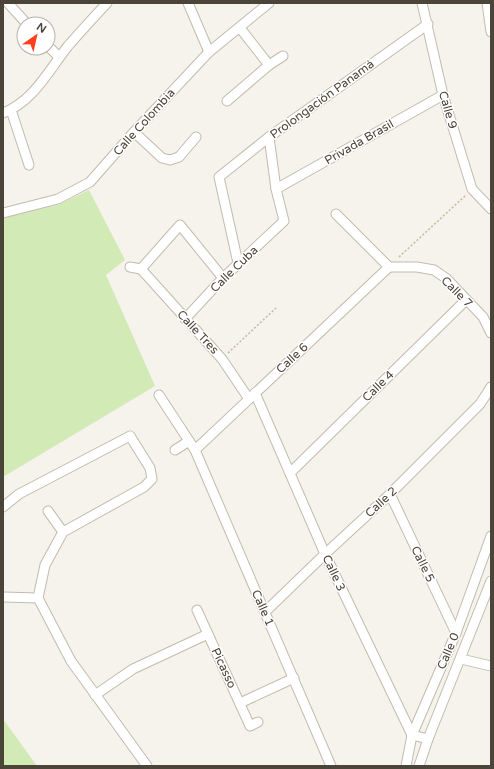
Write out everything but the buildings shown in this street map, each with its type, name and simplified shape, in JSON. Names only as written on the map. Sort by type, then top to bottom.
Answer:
[{"type":"street","points":[[8,3],[20,16]]},
{"type":"street","points":[[29,165],[7,111],[34,92],[83,28],[107,3]]},
{"type":"street","points":[[188,3],[209,52]]},
{"type":"street","name":"Calle Colombia","points":[[3,213],[58,199],[90,182],[134,132],[209,52],[269,3]]},
{"type":"street","name":"Calle 9","points":[[422,3],[428,24],[442,95],[472,189],[491,209]]},
{"type":"street","points":[[487,3],[491,32]]},
{"type":"street","name":"Prolongación Panamá","points":[[238,263],[219,177],[269,137],[428,24]]},
{"type":"street","points":[[240,28],[269,65]]},
{"type":"street","points":[[56,55],[59,58]]},
{"type":"street","points":[[227,101],[269,65],[283,56]]},
{"type":"street","name":"Privada Brasil","points":[[276,189],[442,95]]},
{"type":"street","points":[[134,132],[162,158],[170,160],[179,158],[196,137]]},
{"type":"street","points":[[269,137],[276,189]]},
{"type":"street","name":"Calle Cuba","points":[[185,318],[238,263],[284,221],[276,189]]},
{"type":"street","points":[[336,214],[389,267]]},
{"type":"street","points":[[130,266],[141,269],[180,224],[223,278]]},
{"type":"street","name":"Calle 7","points":[[389,267],[417,267],[434,270],[447,280],[483,318],[491,333]]},
{"type":"street","name":"Calle 6","points":[[195,450],[389,267]]},
{"type":"street","name":"Calle Tres","points":[[141,269],[222,359],[252,396]]},
{"type":"street","name":"Calle 4","points":[[290,473],[466,300]]},
{"type":"street","name":"Calle 2","points":[[265,612],[390,494],[480,404],[491,386]]},
{"type":"street","name":"Calle 1","points":[[159,395],[195,450],[331,766]]},
{"type":"street","name":"Calle 3","points":[[252,396],[290,473],[325,554],[412,735]]},
{"type":"street","points":[[3,507],[19,494],[130,436],[150,468],[152,479],[144,487],[63,532],[45,565],[38,598],[71,661],[147,766]]},
{"type":"street","points":[[174,450],[189,441]]},
{"type":"street","name":"Calle 5","points":[[390,494],[456,633]]},
{"type":"street","points":[[48,511],[63,532]]},
{"type":"street","name":"Calle 0","points":[[406,766],[412,735],[456,633],[491,536]]},
{"type":"street","points":[[419,766],[428,739],[491,581]]},
{"type":"street","points":[[3,597],[38,598]]},
{"type":"street","name":"Picasso","points":[[197,610],[240,703],[254,724]]},
{"type":"street","points":[[95,695],[133,669],[208,634]]},
{"type":"street","points":[[461,659],[491,666]]},
{"type":"street","points":[[240,703],[294,678]]},
{"type":"street","points":[[412,735],[428,739]]},
{"type":"path","points":[[389,267],[472,189]]},
{"type":"path","points":[[222,359],[276,308]]},
{"type":"green space","points":[[89,190],[125,260],[106,275],[155,386],[3,477],[3,217],[58,205]]},
{"type":"green space","points":[[3,719],[37,766],[3,766]]}]
